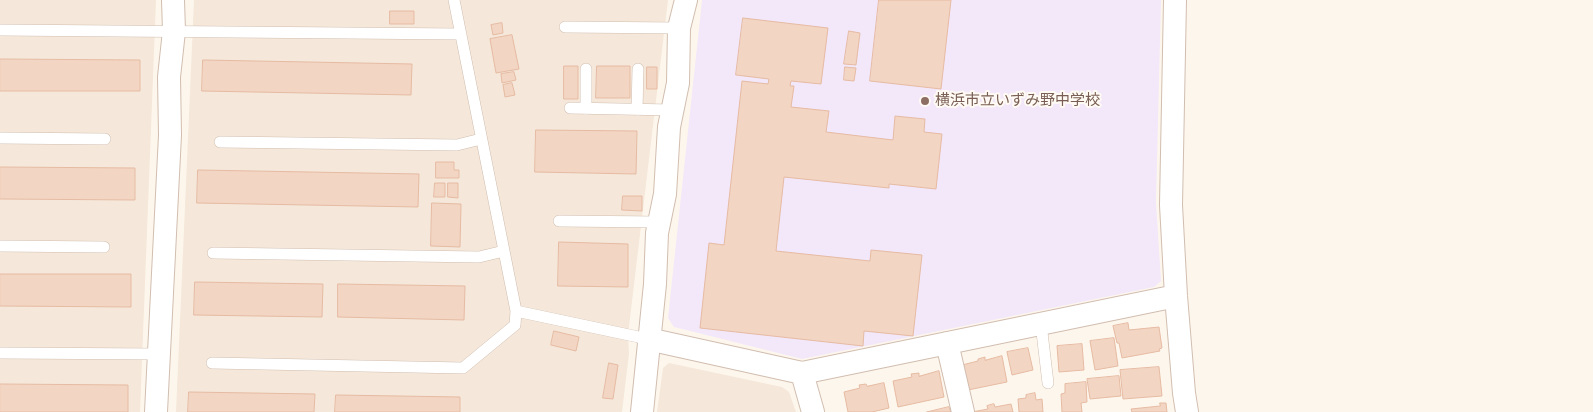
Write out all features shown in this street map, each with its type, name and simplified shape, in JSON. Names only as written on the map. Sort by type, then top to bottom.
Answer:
[{"type":"street","points":[[156,412],[170,135],[169,76],[174,31],[173,0]]},
{"type":"street","points":[[642,412],[655,284],[657,234],[665,194],[669,126],[678,83],[679,28],[686,0]]},
{"type":"street","points":[[1175,0],[1170,205],[1187,412]]},
{"type":"street","points":[[648,339],[802,373],[1176,296]]},
{"type":"street","points":[[947,343],[962,412]]},
{"type":"street","points":[[802,373],[814,412]]},
{"type":"lane","points":[[212,364],[463,368],[515,325],[516,311],[454,0]]},
{"type":"lane","points":[[565,27],[679,28]]},
{"type":"lane","points":[[0,30],[461,34]]},
{"type":"lane","points":[[586,69],[586,109]]},
{"type":"lane","points":[[637,110],[638,69]]},
{"type":"lane","points":[[570,108],[672,110]]},
{"type":"lane","points":[[0,138],[105,139]]},
{"type":"lane","points":[[220,142],[457,145],[482,139]]},
{"type":"lane","points":[[559,221],[659,222]]},
{"type":"lane","points":[[0,246],[104,247]]},
{"type":"lane","points":[[213,253],[479,257],[504,250]]},
{"type":"lane","points":[[516,311],[648,339]]},
{"type":"lane","points":[[1042,324],[1048,383]]},
{"type":"lane","points":[[0,353],[159,354]]},
{"type":"shaded area","points":[[0,0],[156,0],[140,412],[0,412]]},
{"type":"shaded area","points":[[194,0],[668,0],[628,335],[629,354],[622,412],[176,412]]},
{"type":"shaded area","name":"横浜市立いずみ野中学校","points":[[702,0],[1161,0],[1156,202],[1161,281],[1154,287],[802,359],[674,327],[668,318]]},
{"type":"shaded area","points":[[669,363],[782,387],[789,392],[796,412],[657,412],[663,368]]},
{"type":"building","points":[[879,0],[951,0],[941,89],[870,81]]},
{"type":"building","points":[[390,11],[414,11],[414,24],[390,24]]},
{"type":"building","points":[[743,18],[828,28],[821,84],[791,81],[790,86],[794,86],[791,107],[829,111],[826,132],[893,140],[895,116],[925,119],[924,132],[942,134],[936,189],[889,184],[889,188],[784,177],[776,251],[870,261],[871,250],[922,255],[913,336],[864,331],[863,346],[700,328],[709,243],[724,245],[742,81],[768,84],[769,79],[736,75]]},
{"type":"building","points":[[502,23],[503,33],[493,35],[491,25]]},
{"type":"building","points":[[849,31],[860,33],[856,65],[844,64]]},
{"type":"building","points":[[512,35],[519,69],[496,73],[490,39]]},
{"type":"building","points":[[0,59],[140,60],[140,91],[0,91]]},
{"type":"building","points":[[203,60],[412,64],[411,95],[202,91]]},
{"type":"building","points":[[564,66],[578,66],[578,99],[564,99]]},
{"type":"building","points":[[597,66],[630,66],[630,98],[596,98]]},
{"type":"building","points":[[647,67],[657,67],[657,89],[647,89]]},
{"type":"building","points":[[845,67],[856,68],[854,81],[844,80]]},
{"type":"building","points":[[514,72],[516,80],[502,83],[501,74]]},
{"type":"building","points":[[512,83],[515,95],[505,97],[503,85]]},
{"type":"building","points":[[536,130],[637,131],[636,174],[535,172]]},
{"type":"building","points":[[436,162],[454,162],[454,170],[459,170],[459,178],[436,178]]},
{"type":"building","points":[[0,167],[135,168],[135,200],[0,199]]},
{"type":"building","points":[[198,170],[419,174],[418,207],[197,203]]},
{"type":"building","points":[[435,183],[445,183],[445,197],[434,197]]},
{"type":"building","points":[[448,183],[458,183],[458,198],[448,197]]},
{"type":"building","points":[[623,196],[642,196],[642,211],[622,210]]},
{"type":"building","points":[[432,203],[461,204],[460,247],[431,246]]},
{"type":"building","points":[[559,242],[628,244],[628,287],[558,286]]},
{"type":"building","points":[[0,274],[131,274],[131,307],[0,306]]},
{"type":"building","points":[[195,282],[323,284],[322,317],[194,315]]},
{"type":"building","points":[[338,284],[465,286],[464,320],[338,317]]},
{"type":"building","points":[[1128,323],[1129,330],[1159,327],[1162,348],[1159,349],[1160,351],[1122,358],[1113,326]]},
{"type":"building","points":[[554,331],[579,337],[576,351],[551,345]]},
{"type":"building","points":[[1114,338],[1118,366],[1095,370],[1090,341]]},
{"type":"building","points":[[1082,344],[1084,370],[1059,372],[1057,346]]},
{"type":"building","points":[[1028,348],[1033,370],[1012,375],[1007,352]]},
{"type":"building","points":[[1002,356],[1007,382],[968,390],[962,365],[985,357],[985,360]]},
{"type":"building","points":[[609,363],[618,365],[613,399],[603,398]]},
{"type":"building","points":[[1159,367],[1162,396],[1123,399],[1120,370]]},
{"type":"building","points":[[939,371],[944,397],[898,407],[893,381],[912,377],[911,374],[919,373],[919,376]]},
{"type":"building","points":[[1119,376],[1121,396],[1090,399],[1087,379]]},
{"type":"building","points":[[1086,382],[1087,402],[1081,403],[1082,412],[1062,412],[1061,394],[1065,393],[1065,384]]},
{"type":"building","points":[[884,383],[889,408],[872,412],[848,412],[844,392],[860,388],[859,385],[866,384],[867,386]]},
{"type":"building","points":[[0,384],[128,385],[128,412],[0,412]]},
{"type":"building","points":[[189,392],[315,394],[314,412],[188,412]]},
{"type":"building","points":[[1035,393],[1036,400],[1042,399],[1043,412],[1019,412],[1018,399],[1026,398],[1026,395]]},
{"type":"building","points":[[336,395],[460,397],[460,412],[335,412]]},
{"type":"building","points":[[1160,403],[1166,403],[1167,412],[1132,412],[1131,409],[1160,406]]},
{"type":"building","points":[[994,404],[995,407],[1011,404],[1013,412],[972,412],[988,409],[987,406]]},
{"type":"building","points":[[949,407],[951,412],[927,412]]},
{"type":"place","name":"横浜市立いずみ野中学校","points":[[925,101]]}]
